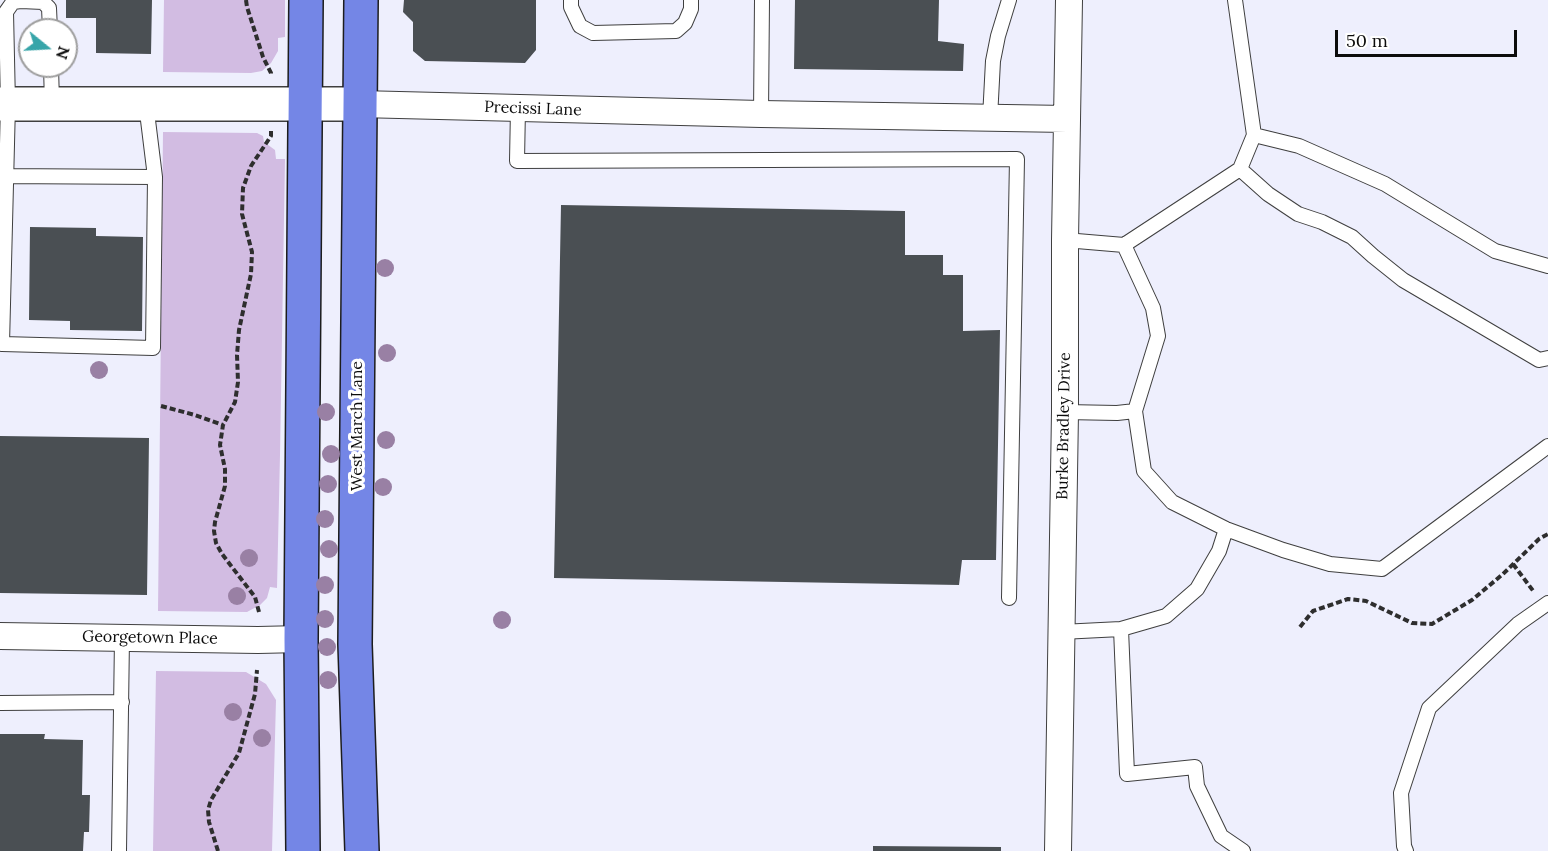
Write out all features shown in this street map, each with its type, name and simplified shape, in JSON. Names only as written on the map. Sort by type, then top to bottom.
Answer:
[{"type":"main road","points":[[303,851],[301,639],[306,0]]},
{"type":"main road","name":"West March Lane","points":[[361,0],[355,644],[362,851]]},
{"type":"street","name":"Burke Bradley Drive","points":[[1058,851],[1069,0]]},
{"type":"street","name":"Precissi Lane","points":[[4,104],[359,104],[1067,119]]},
{"type":"street","name":"Georgetown Place","points":[[0,636],[301,639]]},
{"type":"lane","points":[[49,18],[49,8],[43,2],[21,0],[13,2],[6,12],[2,344],[153,348],[154,177],[146,104]]},
{"type":"lane","points":[[571,0],[571,7],[580,26],[593,33],[676,31],[685,23],[692,0]]},
{"type":"lane","points":[[761,114],[762,0]]},
{"type":"lane","points":[[990,118],[993,61],[1009,0]]},
{"type":"lane","points":[[1065,240],[1124,245],[1240,169],[1254,135],[1235,0]]},
{"type":"lane","points":[[51,78],[52,104]]},
{"type":"lane","points":[[518,108],[517,161],[1017,159],[1010,598]]},
{"type":"lane","points":[[1254,135],[1299,146],[1385,184],[1495,251],[1548,266]]},
{"type":"lane","points":[[1240,169],[1268,194],[1298,214],[1322,222],[1352,237],[1403,280],[1539,360],[1548,358]]},
{"type":"lane","points":[[3,176],[154,177]]},
{"type":"lane","points":[[1124,245],[1153,308],[1158,336],[1136,411],[1144,471],[1172,502],[1226,529],[1330,564],[1382,569],[1548,446]]},
{"type":"lane","points":[[1065,412],[1136,411]]},
{"type":"lane","points":[[1061,632],[1121,629],[1166,616],[1197,589],[1219,551],[1226,529]]},
{"type":"lane","points":[[1406,851],[1401,794],[1429,708],[1518,624],[1548,603]]},
{"type":"lane","points":[[1121,629],[1127,774],[1195,767],[1197,786],[1221,836],[1244,851]]},
{"type":"lane","points":[[119,851],[122,638]]},
{"type":"lane","points":[[0,703],[122,702]]},
{"type":"path","points":[[246,0],[262,57],[271,73],[271,136],[251,166],[243,188],[242,214],[252,252],[251,274],[239,330],[238,382],[235,402],[223,425],[220,445],[225,469],[225,486],[214,531],[216,543],[222,554],[255,597],[259,612]]},
{"type":"path","points":[[161,406],[223,425]]},
{"type":"path","points":[[1299,627],[1313,611],[1348,599],[1366,601],[1412,623],[1432,624],[1472,600],[1539,539],[1548,534]]},
{"type":"path","points":[[1513,564],[1535,593]]},
{"type":"path","points":[[218,851],[209,822],[208,810],[211,800],[239,753],[255,694],[257,670]]},
{"type":"shaded area","points":[[164,0],[285,0],[285,37],[278,38],[278,51],[271,63],[262,71],[251,73],[163,72]]},
{"type":"shaded area","points":[[163,132],[257,133],[263,136],[264,142],[275,150],[276,159],[285,159],[277,588],[270,587],[267,598],[247,612],[158,611]]},
{"type":"shaded area","points":[[156,671],[246,672],[266,684],[276,700],[272,851],[153,851]]},
{"type":"building","points":[[66,0],[152,0],[151,54],[96,53],[96,18],[66,18]]},
{"type":"building","points":[[404,0],[536,0],[536,50],[525,63],[425,61],[413,51],[413,22],[403,12]]},
{"type":"building","points":[[795,0],[939,0],[938,41],[964,44],[963,71],[794,69]]},
{"type":"building","points":[[561,205],[905,211],[905,255],[943,255],[943,275],[963,275],[963,331],[1000,330],[996,560],[962,560],[959,585],[554,578]]},
{"type":"building","points":[[30,227],[96,228],[96,236],[143,237],[142,331],[70,330],[70,321],[29,320]]},
{"type":"building","points":[[0,436],[149,438],[147,595],[0,593]]},
{"type":"building","points":[[0,734],[45,734],[44,739],[83,740],[82,795],[90,795],[89,832],[84,832],[83,851],[0,851]]},
{"type":"building","points":[[873,846],[1001,847],[1001,851],[873,851]]}]
